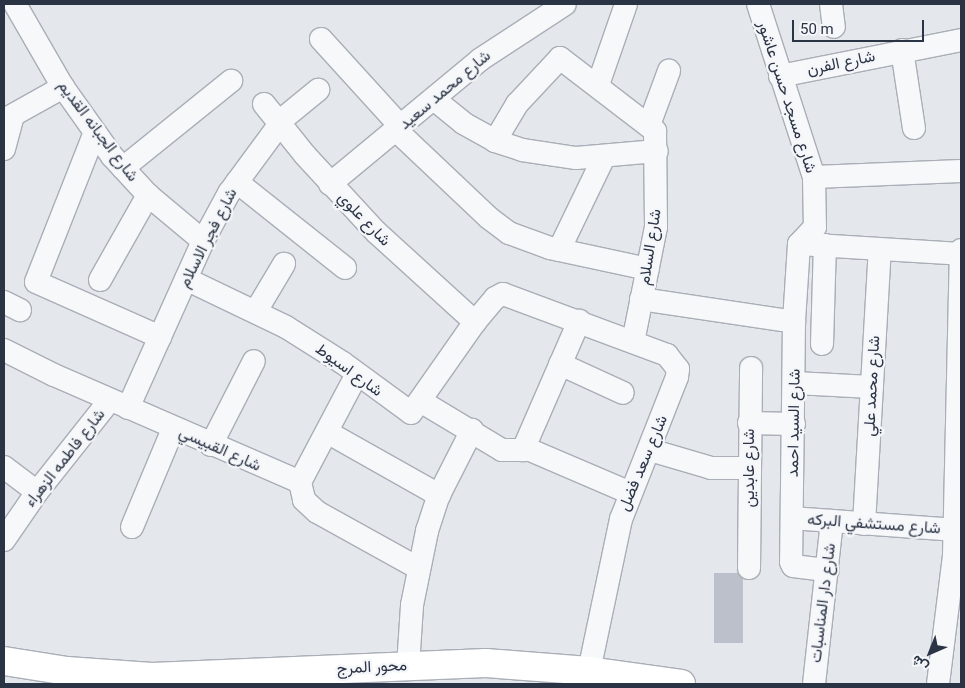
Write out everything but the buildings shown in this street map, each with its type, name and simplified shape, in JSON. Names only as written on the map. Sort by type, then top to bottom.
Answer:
[{"type":"main road","name":"محور المرج","points":[[4,662],[75,672],[161,677],[408,666],[524,674],[589,671],[681,684]]},
{"type":"street","name":"شارع الجبانه القديم","points":[[15,4],[63,87],[123,168],[148,195],[203,241]]},
{"type":"street","name":"شارع محمد سعيد","points":[[330,184],[504,42],[565,4]]},
{"type":"street","points":[[598,85],[626,4]]},
{"type":"street","name":"شارع مسجد حسن عاشور","points":[[758,4],[814,177],[815,227],[799,244]]},
{"type":"street","points":[[830,4],[834,27]]},
{"type":"street","points":[[321,39],[399,129],[489,218],[509,233],[559,250],[648,269]]},
{"type":"street","name":"شارع الفرن","points":[[780,76],[902,50],[961,40]]},
{"type":"street","points":[[902,50],[914,128]]},
{"type":"street","points":[[495,141],[517,104],[558,59],[563,58],[649,125],[669,71]]},
{"type":"street","points":[[123,168],[231,81]]},
{"type":"street","points":[[4,149],[8,117],[63,87]]},
{"type":"street","name":"شارع فجر الاسلام","points":[[119,404],[160,337],[203,241],[237,182],[281,126],[285,117],[318,90]]},
{"type":"street","points":[[435,100],[463,123],[495,141],[548,156],[604,157],[657,151]]},
{"type":"street","name":"شارع علوي","points":[[264,104],[330,184],[376,232],[475,322]]},
{"type":"street","name":"شارع السلام","points":[[632,342],[656,227],[656,134],[649,125]]},
{"type":"street","points":[[95,132],[36,282],[160,337]]},
{"type":"street","points":[[559,250],[604,157]]},
{"type":"street","points":[[814,177],[961,171]]},
{"type":"street","points":[[237,182],[345,268]]},
{"type":"street","points":[[100,280],[148,195]]},
{"type":"street","points":[[799,244],[961,252],[956,530],[938,684]]},
{"type":"street","name":"شارع السيد احمد","points":[[799,244],[794,322],[792,564],[828,570]]},
{"type":"street","points":[[822,344],[825,245]]},
{"type":"street","name":"شارع محمد علي","points":[[864,524],[880,249]]},
{"type":"street","points":[[256,311],[284,264]]},
{"type":"street","name":"شارع اسيوط","points":[[186,279],[256,311],[357,374],[409,413],[416,410],[422,402]]},
{"type":"street","points":[[628,492],[523,450],[502,450],[472,430],[422,402],[475,322],[495,298],[509,293],[632,342]]},
{"type":"street","points":[[641,299],[794,322]]},
{"type":"street","points":[[523,450],[579,321]]},
{"type":"street","name":"شارع سعد فضل","points":[[589,671],[628,492],[650,450],[678,369],[667,355],[632,342]]},
{"type":"street","name":"شارع القبيسي","points":[[4,350],[119,404],[300,482]]},
{"type":"street","points":[[211,445],[254,361]]},
{"type":"street","points":[[560,364],[624,393]]},
{"type":"street","name":"شارع عابدين","points":[[749,568],[751,368]]},
{"type":"street","points":[[357,374],[300,482],[304,500],[317,512],[418,568]]},
{"type":"street","points":[[794,383],[872,387]]},
{"type":"street","name":"شارع فاطمه الزهراء","points":[[4,540],[37,492],[119,404]]},
{"type":"street","points":[[749,423],[794,424]]},
{"type":"street","points":[[132,527],[173,428]]},
{"type":"street","points":[[408,666],[418,568],[439,495],[472,430]]},
{"type":"street","points":[[327,432],[439,495]]},
{"type":"street","points":[[650,450],[711,468],[749,468]]},
{"type":"street","points":[[4,467],[37,492]]},
{"type":"street","name":"شارع مستشفي البركه","points":[[792,518],[956,530]]},
{"type":"street","name":"شارع دار المناسبات","points":[[814,684],[832,521]]}]
